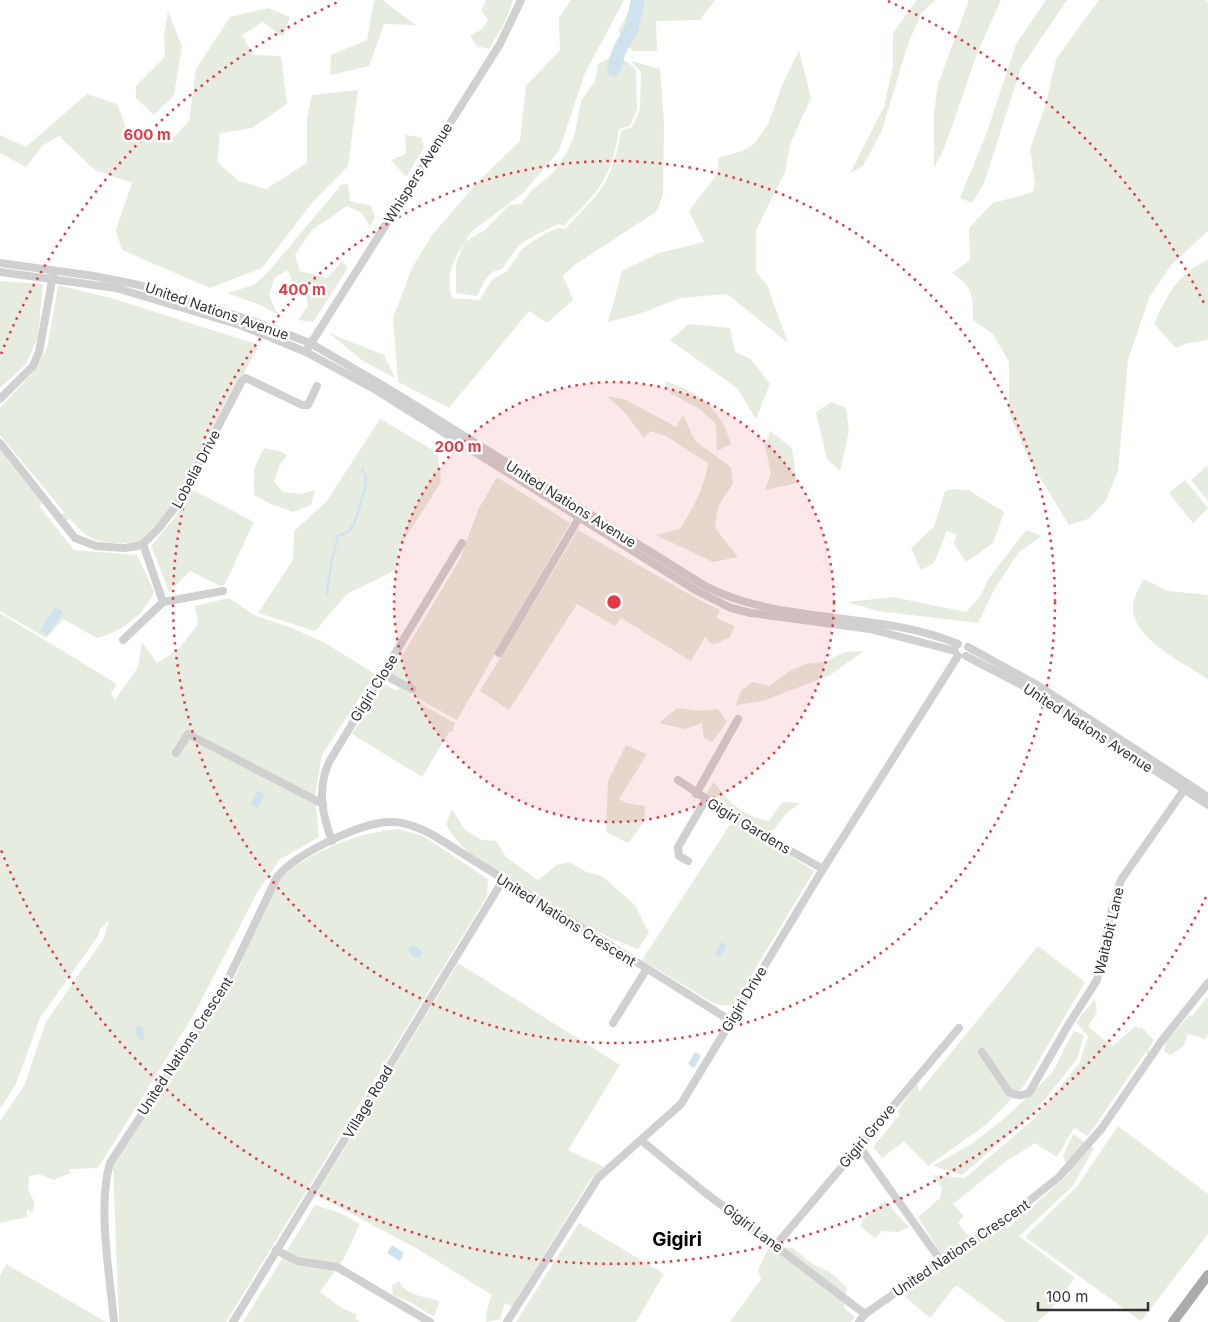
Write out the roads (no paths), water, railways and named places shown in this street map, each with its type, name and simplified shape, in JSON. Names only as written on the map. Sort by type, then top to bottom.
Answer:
[{"type":"main road","points":[[1173,1322],[1208,1276]]},
{"type":"street","name":"Whispers Avenue","points":[[306,352],[500,44],[521,0]]},
{"type":"street","name":"United Nations Avenue","points":[[0,263],[54,270],[139,285],[253,321],[310,343],[392,391],[525,479],[579,518],[697,590],[731,608],[779,617],[870,629],[959,652]]},
{"type":"street","points":[[0,399],[33,366],[39,352],[54,270]]},
{"type":"street","name":"United Nations Avenue","points":[[0,272],[116,288],[240,326],[306,352],[376,390],[728,598],[762,607],[895,625],[940,636],[959,652],[1035,692],[1208,806]]},
{"type":"street","name":"Lobelia Drive","points":[[143,544],[177,505],[242,381],[246,378],[255,380],[302,405],[308,405],[318,386]]},
{"type":"street","points":[[0,443],[76,538],[96,546],[124,548],[143,544],[163,602]]},
{"type":"street","points":[[499,653],[579,518]]},
{"type":"street","name":"Gigiri Close","points":[[332,841],[323,815],[320,790],[328,762],[462,544]]},
{"type":"street","points":[[123,640],[163,602],[223,591]]},
{"type":"street","name":"United Nations Avenue","points":[[959,652],[963,643],[1039,686],[1208,797]]},
{"type":"street","name":"Gigiri Drive","points":[[508,1322],[592,1186],[602,1174],[642,1141],[681,1104],[823,869],[959,652]]},
{"type":"street","points":[[382,674],[412,689]]},
{"type":"street","points":[[696,794],[738,718]]},
{"type":"street","points":[[176,753],[188,734],[323,804]]},
{"type":"street","name":"Gigiri Gardens","points":[[678,780],[696,794],[823,869]]},
{"type":"street","name":"Waitabit Lane","points":[[982,1052],[1009,1092],[1022,1096],[1029,1092],[1097,980],[1113,905],[1121,880],[1184,790]]},
{"type":"street","points":[[688,861],[679,856],[677,851],[706,800]]},
{"type":"street","name":"United Nations Crescent","points":[[114,1322],[106,1224],[106,1174],[110,1163],[222,992],[277,877],[284,868],[302,855],[332,841],[380,823],[410,824],[432,834],[646,970],[731,1021]]},
{"type":"street","name":"Village Road","points":[[233,1322],[503,880]]},
{"type":"street","points":[[613,1023],[646,970]]},
{"type":"street","name":"United Nations Crescent","points":[[859,1322],[865,1314],[941,1261],[999,1225],[1060,1177],[1102,1128],[1163,1039],[1208,983]]},
{"type":"street","name":"Gigiri Grove","points":[[776,1245],[959,1028]]},
{"type":"street","name":"Gigiri Lane","points":[[642,1141],[699,1188],[865,1314]]},
{"type":"street","points":[[859,1146],[941,1261]]},
{"type":"street","points":[[276,1250],[297,1261],[337,1267],[430,1322]]},
{"type":"water","points":[[55,607],[63,612],[48,635],[40,630]]},
{"type":"water","points":[[257,791],[265,794],[258,808],[251,805]]},
{"type":"water","points":[[721,942],[727,946],[720,958],[714,954]]},
{"type":"water","points":[[411,946],[415,946],[422,951],[421,957],[411,955],[408,949]]},
{"type":"water","points":[[139,1025],[144,1029],[144,1039],[141,1040],[138,1039],[135,1029]]},
{"type":"water","points":[[695,1052],[701,1056],[694,1068],[688,1064]]},
{"type":"water","points":[[392,1245],[404,1253],[400,1261],[387,1253]]},
{"type":"waterway","points":[[614,69],[619,51],[632,28],[638,0]]},
{"type":"waterway","points":[[327,593],[331,564],[338,536],[347,532],[354,525],[365,488],[366,476],[362,469]]},
{"type":"district","name":"Gigiri","points":[[677,1239]]}]
